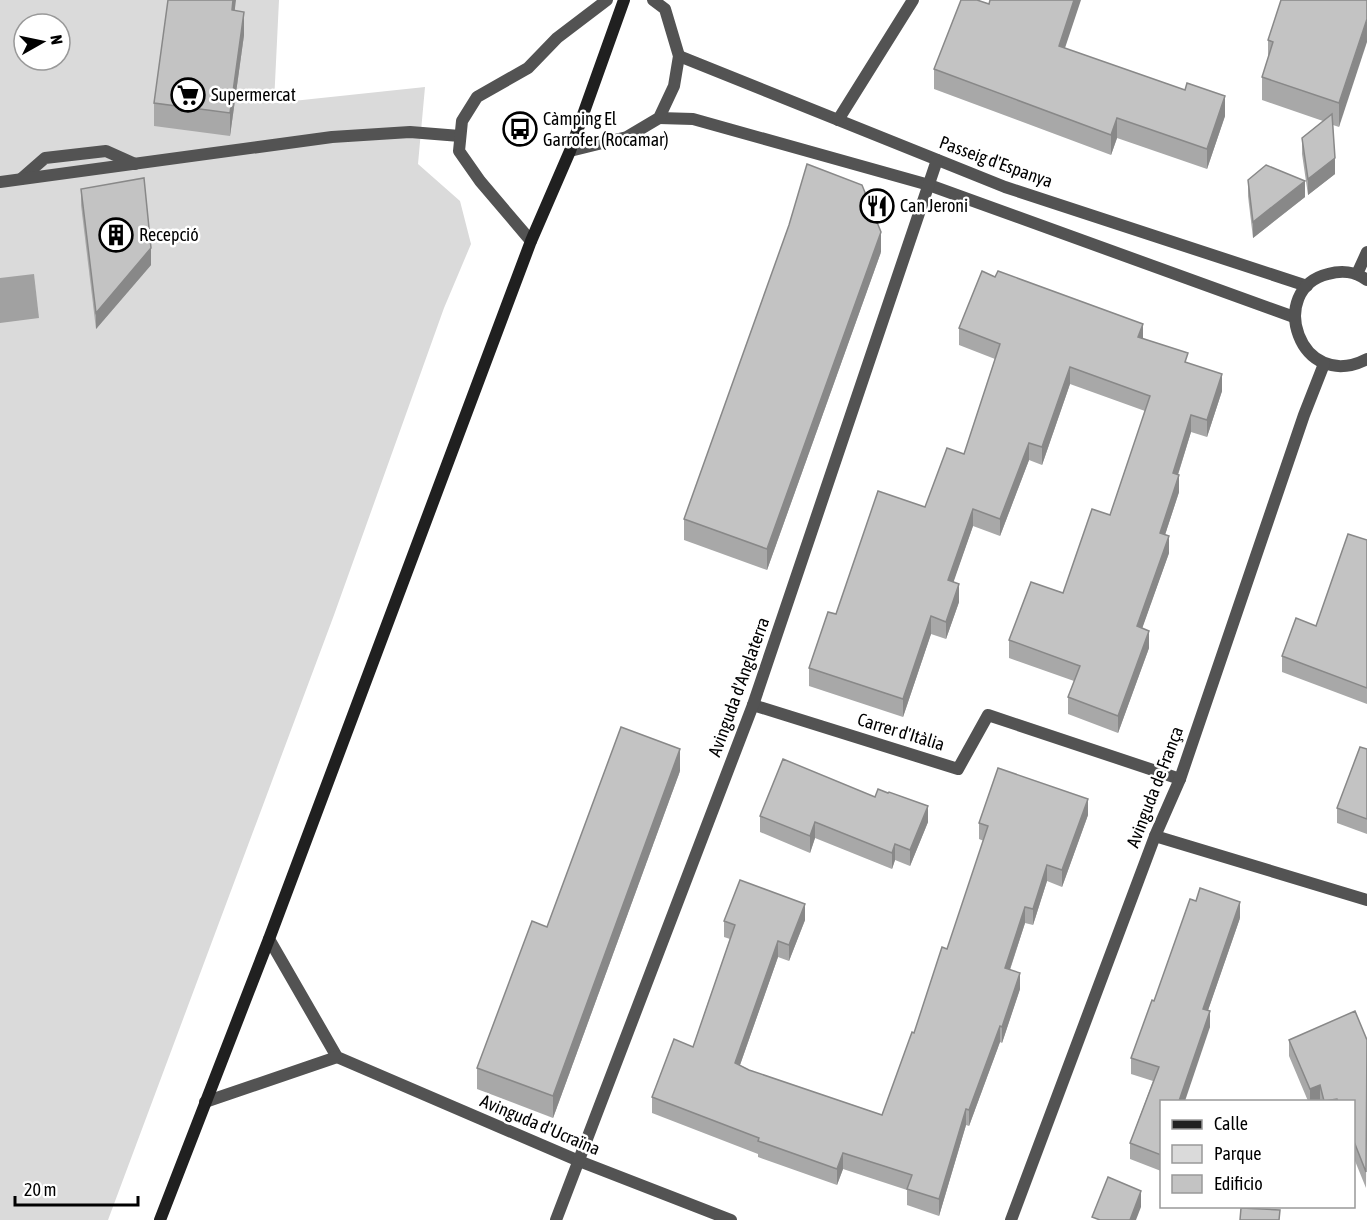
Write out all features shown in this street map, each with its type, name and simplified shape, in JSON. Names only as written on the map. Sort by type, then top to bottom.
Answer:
[{"type":"street","points":[[531,241],[480,181],[459,151],[462,120],[477,97],[528,68],[557,38],[608,0]]},
{"type":"street","points":[[160,1220],[269,939],[531,241],[570,151],[624,0]]},
{"type":"street","points":[[652,0],[665,9],[679,56],[674,86],[659,118]]},
{"type":"street","points":[[838,120],[913,0]]},
{"type":"street","name":"Passeig d'Espanya","points":[[679,56],[1005,187],[1307,286]]},
{"type":"street","points":[[570,151],[627,137],[659,118],[693,119],[929,185],[1294,316]]},
{"type":"street","points":[[0,182],[332,137],[410,132],[460,136]]},
{"type":"street","points":[[21,179],[45,158],[106,151],[137,165]]},
{"type":"street","name":"Avinguda d'Anglaterra","points":[[556,1220],[753,705],[937,160]]},
{"type":"street","points":[[1367,252],[1362,277],[1340,271],[1322,275],[1307,286],[1298,300],[1294,316],[1297,336],[1308,353],[1324,364],[1339,367],[1355,365],[1367,359]]},
{"type":"street","name":"Avinguda de França","points":[[1011,1220],[1155,836],[1180,779],[1300,426],[1324,364]]},
{"type":"street","name":"Carrer d'Itàlia","points":[[753,705],[958,769],[988,715],[1180,779]]},
{"type":"street","points":[[1155,836],[1367,900]]},
{"type":"street","points":[[205,1102],[337,1058],[269,939]]},
{"type":"street","name":"Avinguda d'Ucraïna","points":[[337,1058],[579,1161],[731,1220]]},
{"type":"green space","points":[[0,0],[279,0],[274,103],[425,87],[418,164],[460,201],[471,244],[444,308],[334,615],[108,1220],[0,1220]]},
{"type":"shaded area","points":[[34,274],[39,318],[0,323],[0,278]]},
{"type":"building","points":[[168,0],[233,0],[232,10],[244,12],[230,113],[154,103]]},
{"type":"building","points":[[961,0],[977,0],[989,4],[990,0],[1074,0],[1059,46],[1185,90],[1187,83],[1225,96],[1207,149],[1117,118],[1111,135],[934,69]]},
{"type":"building","points":[[1281,0],[1367,0],[1367,19],[1339,103],[1262,77],[1273,42],[1268,40]]},
{"type":"building","points":[[1332,114],[1335,158],[1308,179],[1302,138]]},
{"type":"building","points":[[807,164],[862,185],[881,232],[767,549],[684,519],[789,225]]},
{"type":"building","points":[[1266,165],[1305,181],[1253,222],[1248,180]]},
{"type":"building","name":"Recepció","points":[[144,178],[151,248],[96,313],[81,189]]},
{"type":"building","points":[[982,271],[995,277],[998,271],[1143,324],[1138,337],[1188,353],[1185,362],[1222,374],[1207,420],[1191,415],[1173,473],[1179,475],[1160,533],[1169,536],[1137,626],[1149,631],[1118,716],[1068,697],[1080,666],[1009,640],[1031,582],[1063,593],[1092,509],[1110,515],[1150,396],[1070,367],[1042,447],[1029,443],[1000,519],[973,509],[948,580],[959,584],[946,622],[931,616],[903,699],[809,668],[828,612],[836,614],[878,491],[925,507],[947,448],[964,454],[1000,344],[959,328]]},
{"type":"building","points":[[1348,534],[1367,540],[1367,688],[1282,656],[1296,618],[1316,626]]},
{"type":"building","points":[[621,727],[680,749],[553,1096],[477,1068],[532,921],[547,927]]},
{"type":"building","points":[[1360,747],[1367,749],[1367,819],[1337,808]]},
{"type":"building","points":[[783,759],[875,797],[878,789],[928,806],[910,850],[895,844],[892,853],[815,822],[810,836],[760,816]]},
{"type":"building","points":[[998,768],[1088,799],[1062,870],[1047,865],[1033,909],[1025,907],[1005,968],[1020,973],[1002,1027],[1000,1026],[969,1110],[966,1109],[939,1199],[907,1189],[912,1175],[843,1153],[837,1169],[758,1141],[759,1138],[652,1097],[674,1039],[693,1047],[735,925],[724,921],[740,880],[805,904],[789,945],[778,941],[735,1063],[749,1070],[882,1115],[912,1032],[914,1033],[942,947],[947,949],[988,826],[979,823]]},
{"type":"building","points":[[1200,888],[1240,902],[1203,1009],[1210,1011],[1179,1100],[1160,1100],[1160,1155],[1130,1143],[1159,1067],[1131,1058],[1190,899],[1196,901]]},
{"type":"building","points":[[1355,1011],[1367,1040],[1366,1172],[1355,1144],[1355,1100],[1324,1100],[1320,1085],[1310,1089],[1289,1040]]},
{"type":"building","points":[[1108,1177],[1141,1191],[1130,1220],[1100,1220],[1092,1217]]},
{"type":"building","points":[[1241,1208],[1280,1210],[1279,1220],[1240,1220]]},
{"type":"place","name":"Supermercat","points":[[188,95]]},
{"type":"place","name":"Càmping El Garrofer (Rocamar)","points":[[520,129]]},
{"type":"place","name":"Can Jeroni","points":[[877,206]]},
{"type":"place","name":"Recepció","points":[[116,235]]}]
